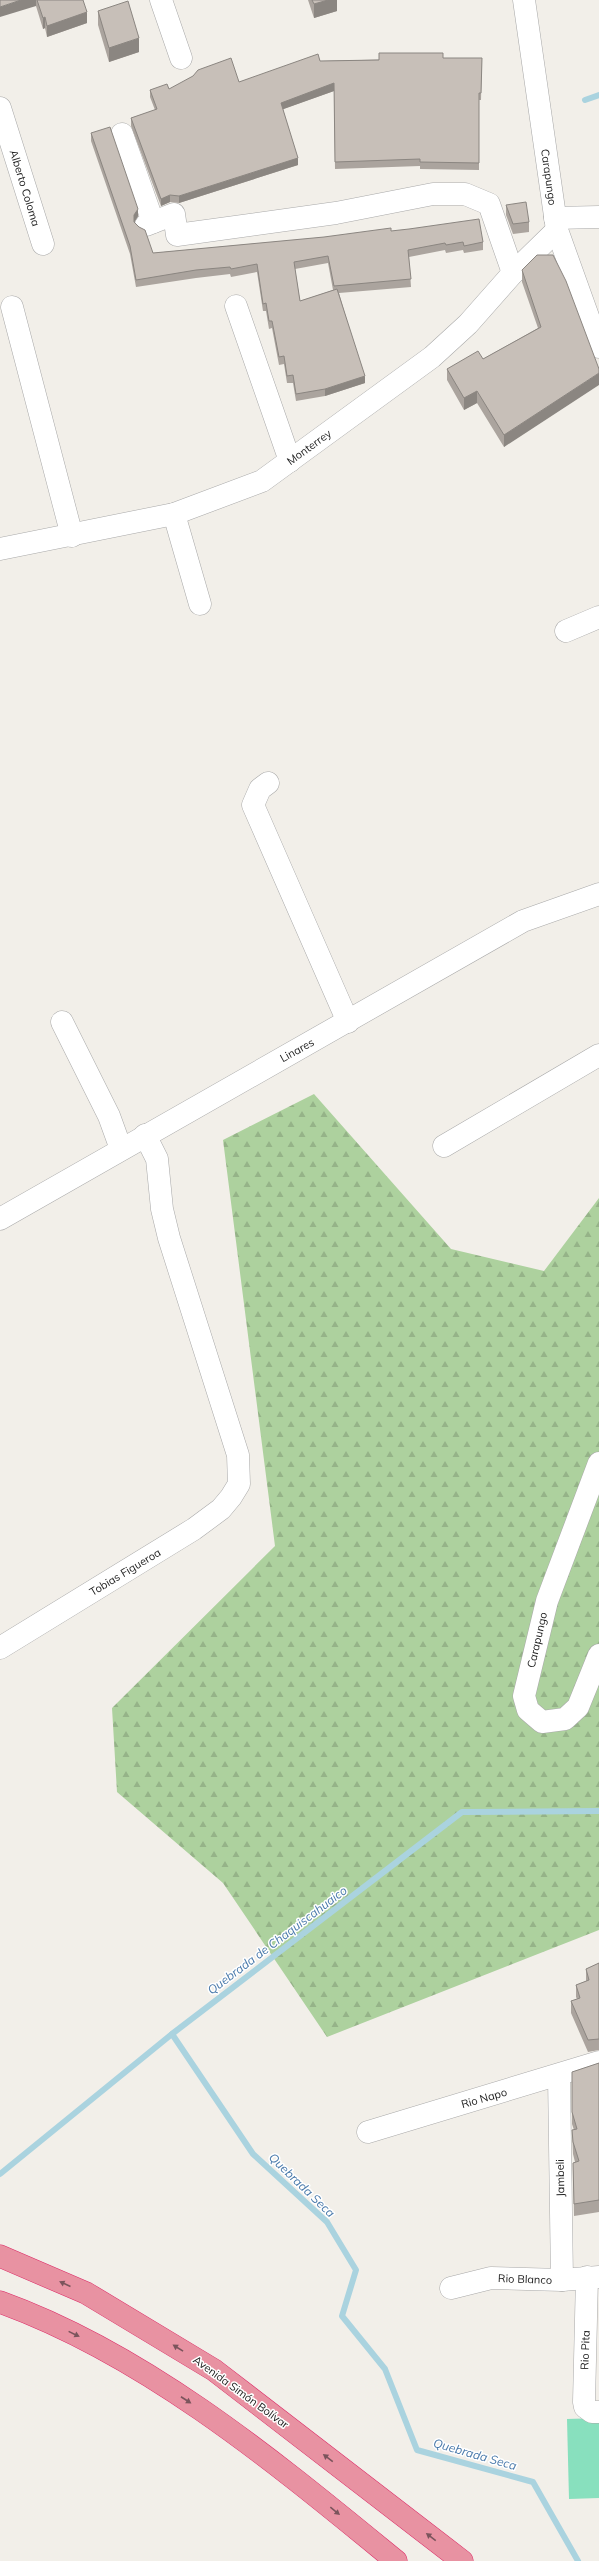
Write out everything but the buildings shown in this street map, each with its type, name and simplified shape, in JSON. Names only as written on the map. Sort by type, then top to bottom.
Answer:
[{"type":"highway","name":"Avenida Simón Bolívar","points":[[0,2256],[86,2293],[214,2370],[462,2561]]},
{"type":"highway","points":[[0,2302],[36,2315],[82,2338],[187,2400],[322,2501],[396,2561]]},
{"type":"street","points":[[161,0],[181,58]]},
{"type":"street","name":"Carapungo","points":[[524,0],[556,224],[599,347]]},
{"type":"street","name":"Alberto Coloma","points":[[0,108],[43,244]]},
{"type":"street","points":[[122,134],[150,223],[174,214],[177,235],[336,214],[433,194],[465,194],[488,204],[513,273]]},
{"type":"street","points":[[556,224],[599,217]]},
{"type":"street","name":"Monterrey","points":[[0,549],[72,536],[174,514],[262,482],[432,358],[468,324],[556,224]]},
{"type":"street","points":[[236,306],[290,461]]},
{"type":"street","points":[[12,307],[72,536]]},
{"type":"street","points":[[174,514],[200,604]]},
{"type":"street","points":[[566,631],[599,617]]},
{"type":"street","points":[[268,783],[260,789],[253,805],[348,1022]]},
{"type":"street","name":"Linares","points":[[0,1219],[523,921],[599,894]]},
{"type":"street","points":[[62,1022],[109,1116],[121,1149]]},
{"type":"street","points":[[444,1146],[599,1055]]},
{"type":"street","name":"Tobias Figueroa","points":[[0,1648],[194,1529],[221,1509],[239,1484],[238,1455],[169,1238],[162,1209],[157,1160],[145,1135]]},
{"type":"street","name":"Carapungo","points":[[599,1463],[547,1601],[524,1696],[528,1710],[542,1722],[565,1719],[578,1706],[599,1655]]},
{"type":"street","name":"Rio Napo","points":[[368,2132],[559,2076],[599,2062]]},
{"type":"street","name":"Jambeli","points":[[559,2076],[562,2280]]},
{"type":"street","name":"Rio Blanco","points":[[451,2288],[491,2278],[562,2280],[593,2277]]},
{"type":"street","name":"Rio Pita","points":[[593,2277],[584,2402],[585,2407],[592,2412],[599,2412]]},
{"type":"green space","points":[[314,1094],[451,1249],[544,1271],[599,1198],[599,1930],[327,2037],[223,1883],[117,1792],[112,1708],[275,1546],[223,1140]]},
{"type":"green space","points":[[599,2418],[599,2498],[569,2499],[567,2419]]},
{"type":"waterway","points":[[585,100],[599,95]]},
{"type":"waterway","name":"Quebrada de Chaquiscahuaico","points":[[0,2174],[172,2034],[462,1812],[599,1811]]},
{"type":"waterway","name":"Quebrada Seca","points":[[172,2034],[253,2154],[327,2222],[356,2270],[342,2316],[385,2369],[417,2450],[533,2482],[578,2561]]}]
